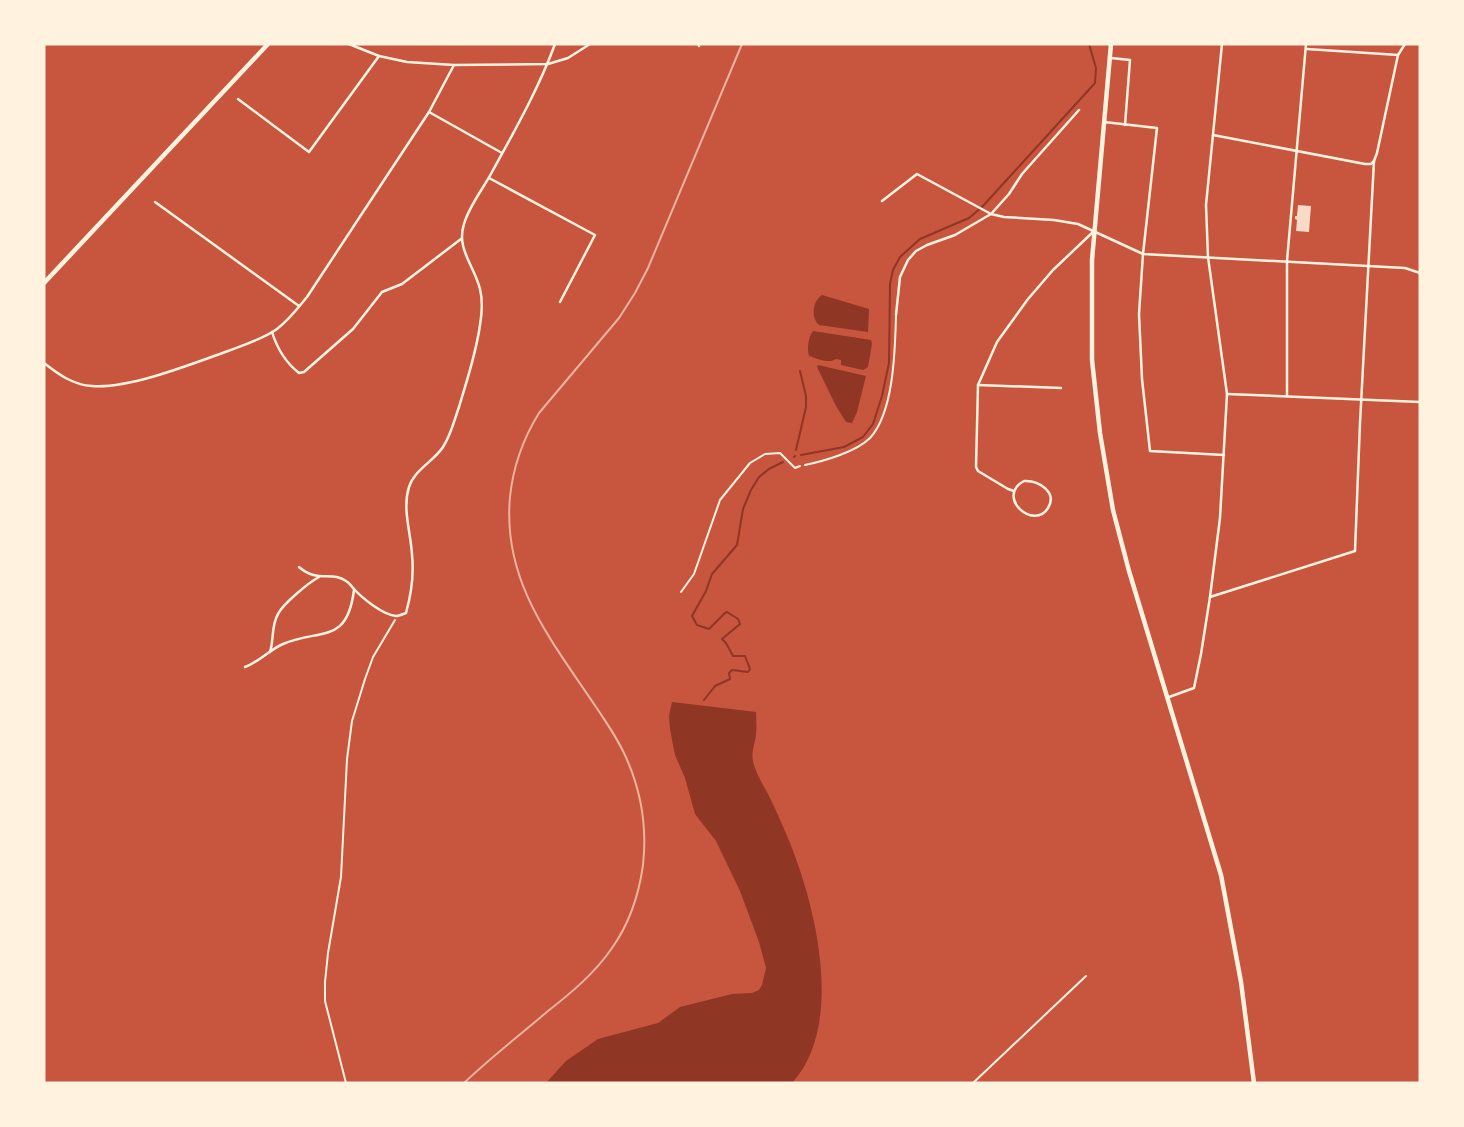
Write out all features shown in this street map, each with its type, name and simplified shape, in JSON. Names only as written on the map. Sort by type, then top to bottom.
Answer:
[{"type":"main road","points":[[44,282],[268,44]]},
{"type":"main road","points":[[1111,44],[1091,294],[1092,360],[1105,471],[1129,571],[1221,875],[1240,971],[1254,1083]]},
{"type":"street","points":[[349,44],[379,56],[408,62],[454,65],[548,64],[568,58],[590,44]]},
{"type":"street","points":[[299,567],[304,572],[319,577],[341,578],[381,611],[397,617],[406,613],[410,600],[413,557],[406,506],[409,486],[442,450],[449,436],[469,376],[480,325],[480,288],[462,247],[464,223],[548,64],[555,44]]},
{"type":"street","points":[[1167,698],[1194,688],[1220,518],[1227,394],[1208,257],[1206,199],[1222,44]]},
{"type":"street","points":[[1210,597],[1355,551],[1374,161],[1398,55],[1405,44]]},
{"type":"street","points":[[1287,396],[1287,261],[1306,46],[1398,55]]},
{"type":"street","points":[[238,99],[309,152],[379,56]]},
{"type":"street","points":[[1109,58],[1130,60],[1125,125]]},
{"type":"street","points":[[44,363],[61,377],[83,385],[93,387],[118,384],[206,359],[258,340],[272,331],[288,319],[307,297],[429,112],[454,65]]},
{"type":"street","points":[[896,315],[900,277],[916,251],[955,235],[991,214],[1012,191],[1022,174],[1079,110]]},
{"type":"street","points":[[429,112],[502,153]]},
{"type":"street","points":[[1104,122],[1157,128],[1143,254],[1140,327],[1142,379],[1150,450],[1224,455]]},
{"type":"street","points":[[1213,135],[1365,164],[1374,161]]},
{"type":"street","points":[[881,201],[917,174],[991,214],[1078,224],[1143,254],[1405,268],[1420,273]]},
{"type":"street","points":[[489,178],[595,235],[560,302]]},
{"type":"street","points":[[155,202],[299,306]]},
{"type":"street","points":[[1014,491],[978,471],[976,467],[978,385],[997,342],[1028,299],[1053,270],[1094,231]]},
{"type":"street","points":[[272,331],[283,356],[296,371],[304,372],[353,328],[382,292],[401,284],[461,239]]},
{"type":"street","points":[[978,385],[1061,388]]},
{"type":"street","points":[[1227,394],[1420,402]]},
{"type":"street","points":[[1024,481],[1040,484],[1050,497],[1049,507],[1036,516],[1026,514],[1017,506],[1013,497],[1014,491],[1024,481]]},
{"type":"street","points":[[269,653],[279,613],[319,577]]},
{"type":"street","points":[[245,667],[255,664],[278,646],[296,639],[331,633],[341,626],[351,607],[354,590]]},
{"type":"lane","points":[[805,465],[821,462],[853,449],[874,433],[885,410],[893,370],[896,315]]},
{"type":"path","points":[[681,592],[694,574],[720,500],[750,463],[765,454],[780,453],[795,468],[805,465]]},
{"type":"path","points":[[346,1083],[325,1001],[325,982],[341,877],[347,759],[352,721],[365,678],[373,657],[397,617]]},
{"type":"path","points":[[973,1083],[1086,976]]},
{"type":"shaded area","points":[[822,295],[869,309],[868,332],[819,325],[814,318],[814,309],[816,301]]},
{"type":"shaded area","points":[[813,331],[871,340],[868,367],[863,370],[841,365],[841,360],[826,361],[809,356],[808,344]]},
{"type":"shaded area","points":[[818,365],[866,376],[852,423],[846,422],[836,406]]},
{"type":"shaded area","points":[[672,702],[756,712],[754,765],[790,843],[809,900],[816,932],[822,999],[818,1030],[808,1059],[792,1083],[546,1083],[566,1061],[598,1039],[658,1023],[680,1007],[732,994],[752,993],[762,985],[766,968],[740,891],[716,841],[695,814],[675,755],[669,716]]},
{"type":"building","points":[[1298,205],[1311,206],[1309,232],[1296,231],[1295,216]]},
{"type":"waterway","points":[[801,455],[844,447],[863,437],[873,424],[889,363],[890,284],[900,257],[920,239],[969,218],[982,207],[1095,83],[1096,68],[1089,44]]},
{"type":"waterway","points":[[796,450],[806,407],[800,371]]},
{"type":"waterway","points":[[704,700],[715,686],[730,679],[729,673],[732,670],[748,672],[750,669],[745,656],[733,656],[722,639],[740,624],[738,619],[727,612],[709,629],[697,625],[692,616],[712,574],[737,545],[743,509],[751,490],[759,477],[783,462]]},
{"type":"railway","points":[[464,1083],[574,990],[598,966],[623,929],[639,887],[643,865],[644,825],[633,774],[618,741],[547,634],[522,583],[510,528],[510,497],[520,453],[539,413],[619,318],[648,268],[742,44]]}]
